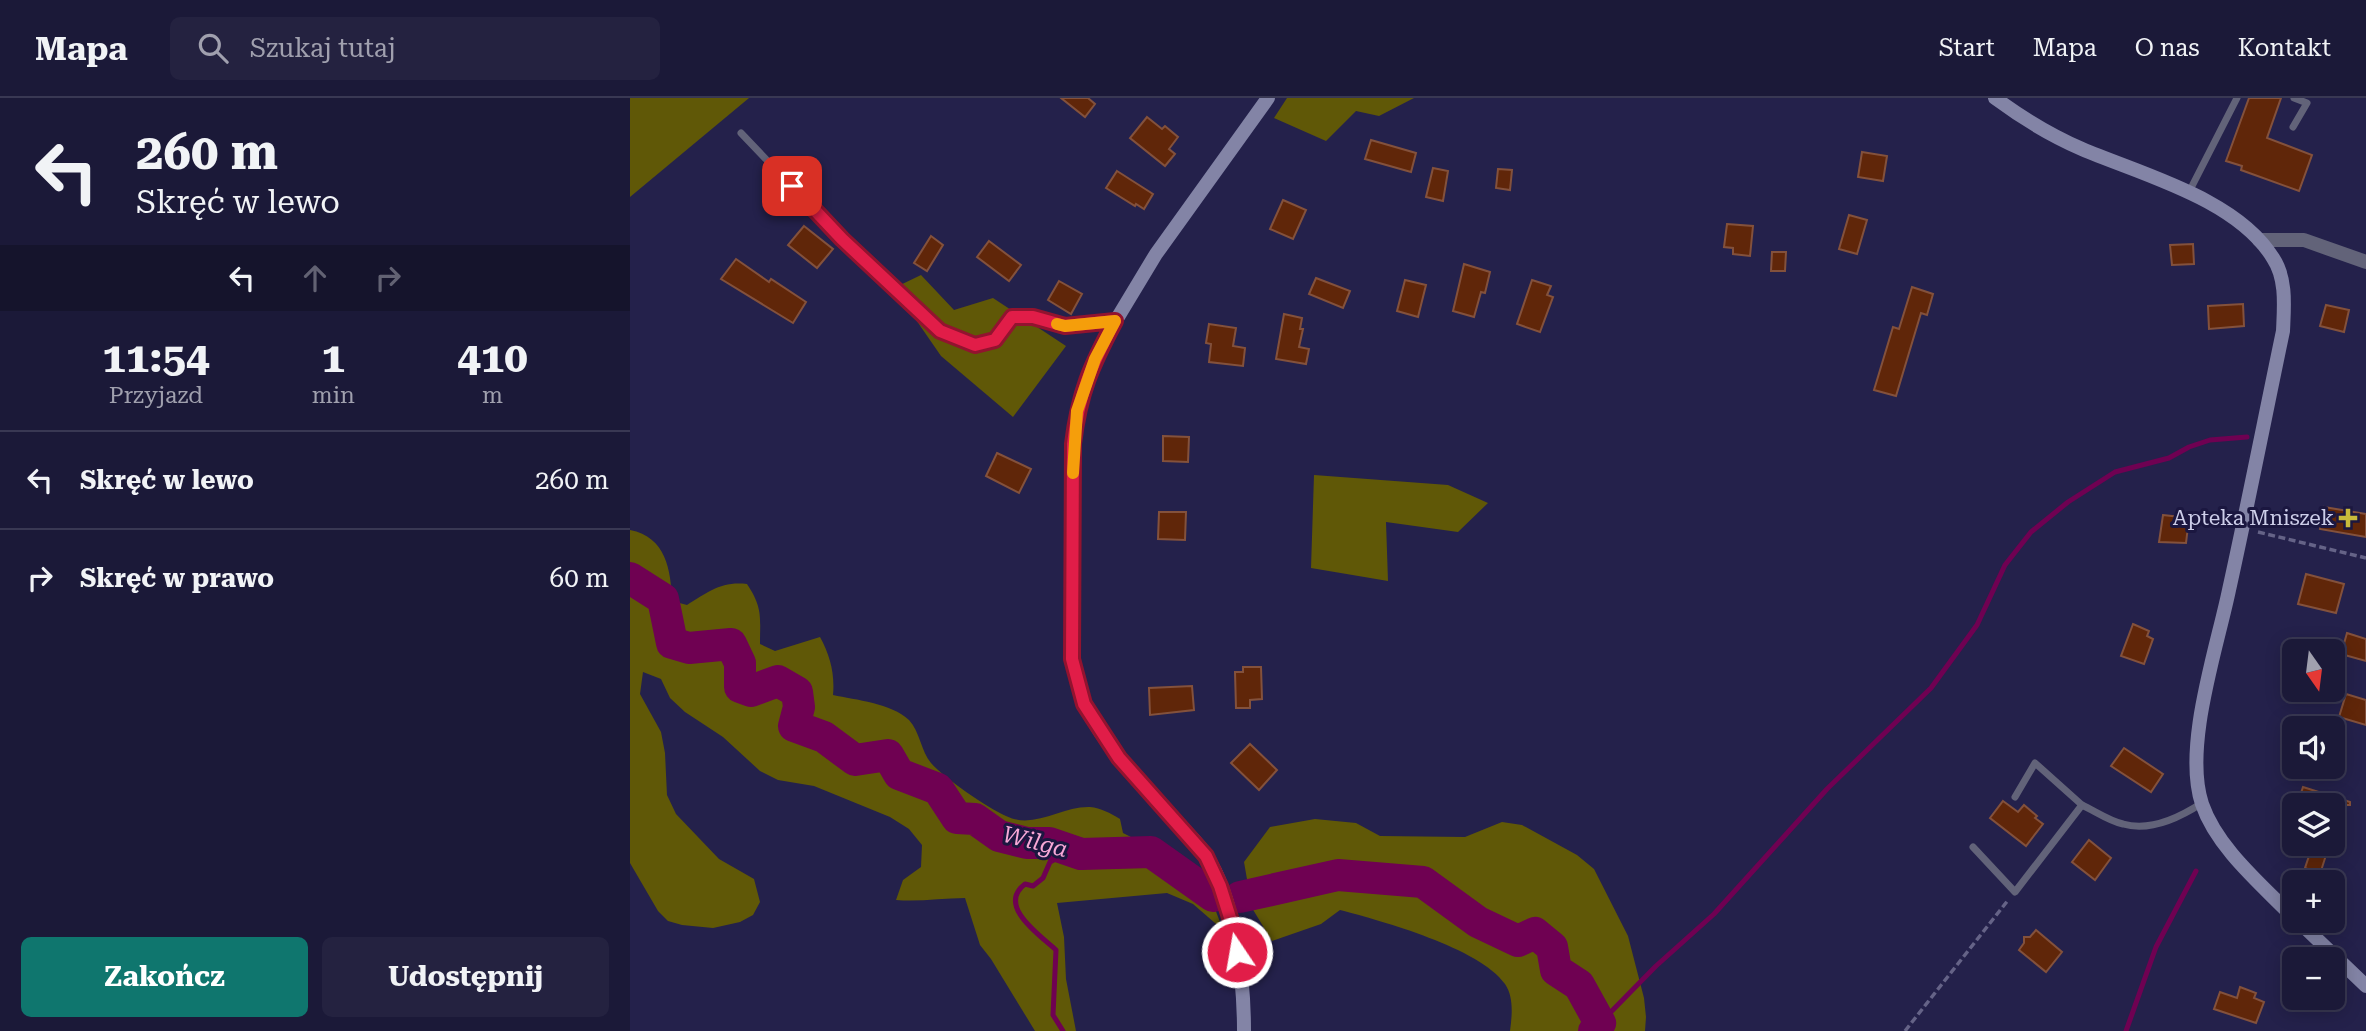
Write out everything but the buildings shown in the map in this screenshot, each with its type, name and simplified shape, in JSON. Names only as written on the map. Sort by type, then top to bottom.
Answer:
[{"type":"street","points":[[1244,1031],[1241,977],[1233,927],[1220,886],[1206,856],[1119,758],[1084,704],[1072,659],[1073,444],[1077,411],[1095,359],[1115,321],[1156,254],[1268,98]]},
{"type":"street","points":[[1995,98],[2038,127],[2189,193],[2242,224],[2275,260],[2284,292],[2283,331],[2199,724],[2196,765],[2202,803],[2217,831],[2237,861],[2282,906]]},
{"type":"street","points":[[2259,240],[2304,240],[2366,262]]},
{"type":"street","points":[[2310,933],[2366,986]]},
{"type":"lane","points":[[2189,193],[2237,98]]},
{"type":"lane","points":[[2293,127],[2307,103],[2294,98]]},
{"type":"lane","points":[[741,133],[842,239],[940,331],[975,345],[995,340],[1012,317],[1033,317],[1065,326],[1115,321]]},
{"type":"lane","points":[[2015,797],[2035,763],[2082,805],[2123,825],[2147,826],[2168,821],[2202,803]]},
{"type":"lane","points":[[1973,847],[2015,892],[2082,805]]},
{"type":"path","points":[[2242,529],[2366,558]]},
{"type":"path","points":[[1905,1031],[2015,892]]},
{"type":"shaded area","points":[[630,98],[749,98],[630,197]]},
{"type":"shaded area","points":[[1287,98],[1414,98],[1379,116],[1356,111],[1326,141],[1274,118]]},
{"type":"shaded area","points":[[921,275],[954,310],[993,298],[1066,346],[1013,417],[941,356],[894,288]]},
{"type":"shaded area","points":[[1314,475],[1448,485],[1488,503],[1458,532],[1386,522],[1388,581],[1311,568]]},
{"type":"shaded area","points":[[630,530],[642,534],[659,547],[668,567],[672,601],[687,605],[722,586],[747,584],[758,606],[760,644],[775,651],[820,637],[831,665],[833,695],[873,703],[902,714],[913,725],[931,763],[989,806],[1016,820],[1037,819],[1079,808],[1098,808],[1120,819],[1123,833],[1137,840],[1153,840],[1181,856],[1209,893],[1223,930],[1193,904],[1167,893],[1057,903],[1064,937],[1066,979],[1076,1031],[1035,1031],[980,945],[965,898],[896,900],[903,880],[921,867],[922,845],[909,829],[890,817],[814,786],[778,780],[760,771],[723,737],[685,712],[670,698],[661,679],[643,672],[640,694],[661,732],[667,795],[676,814],[719,859],[754,879],[760,902],[753,915],[740,922],[713,928],[668,921],[658,911],[630,863]]},
{"type":"shaded area","points":[[1315,819],[1356,823],[1380,836],[1465,837],[1502,822],[1522,825],[1577,855],[1594,869],[1628,936],[1644,998],[1645,1031],[1510,1031],[1510,995],[1505,984],[1492,971],[1475,959],[1429,938],[1340,910],[1321,924],[1272,941],[1252,908],[1244,862],[1270,827]]},
{"type":"waterway","points":[[1600,1023],[1656,966],[1714,914],[1827,789],[1931,688],[1977,625],[2005,565],[2031,532],[2068,502],[2115,472],[2169,458],[2210,440],[2247,437]]},
{"type":"waterway","name":"Wilga","points":[[630,578],[663,599],[672,643],[689,648],[731,644],[740,663],[740,687],[751,691],[778,681],[797,692],[799,707],[794,726],[824,737],[855,760],[888,755],[899,774],[938,789],[957,818],[975,819],[999,836],[1027,843],[1049,843],[1081,854],[1151,852],[1213,896]]},
{"type":"waterway","points":[[1063,1031],[1053,1015],[1056,950],[1024,920],[1016,902],[1017,893],[1025,884],[1033,886],[1043,878],[1050,862],[1070,851]]},
{"type":"waterway","points":[[2126,1031],[2156,947],[2196,871]]},
{"type":"waterway","name":"Wilga","points":[[1240,897],[1338,875],[1423,882],[1478,922],[1518,941],[1535,933],[1552,947],[1556,970],[1579,985],[1600,1023],[1594,1031]]},
{"type":"slow traffic","points":[[1057,324],[1065,326],[1115,321],[1095,359],[1077,411],[1073,473]]},
{"type":"place","name":"Apteka Mniszek","points":[[2348,518]]},
{"type":"route","points":[[792,186],[842,239],[940,331],[975,345],[995,340],[1012,317],[1033,317],[1065,326],[1115,321],[1095,359],[1077,411],[1073,444],[1072,659],[1084,704],[1119,758],[1206,856],[1220,886],[1233,927],[1237,952]]}]
